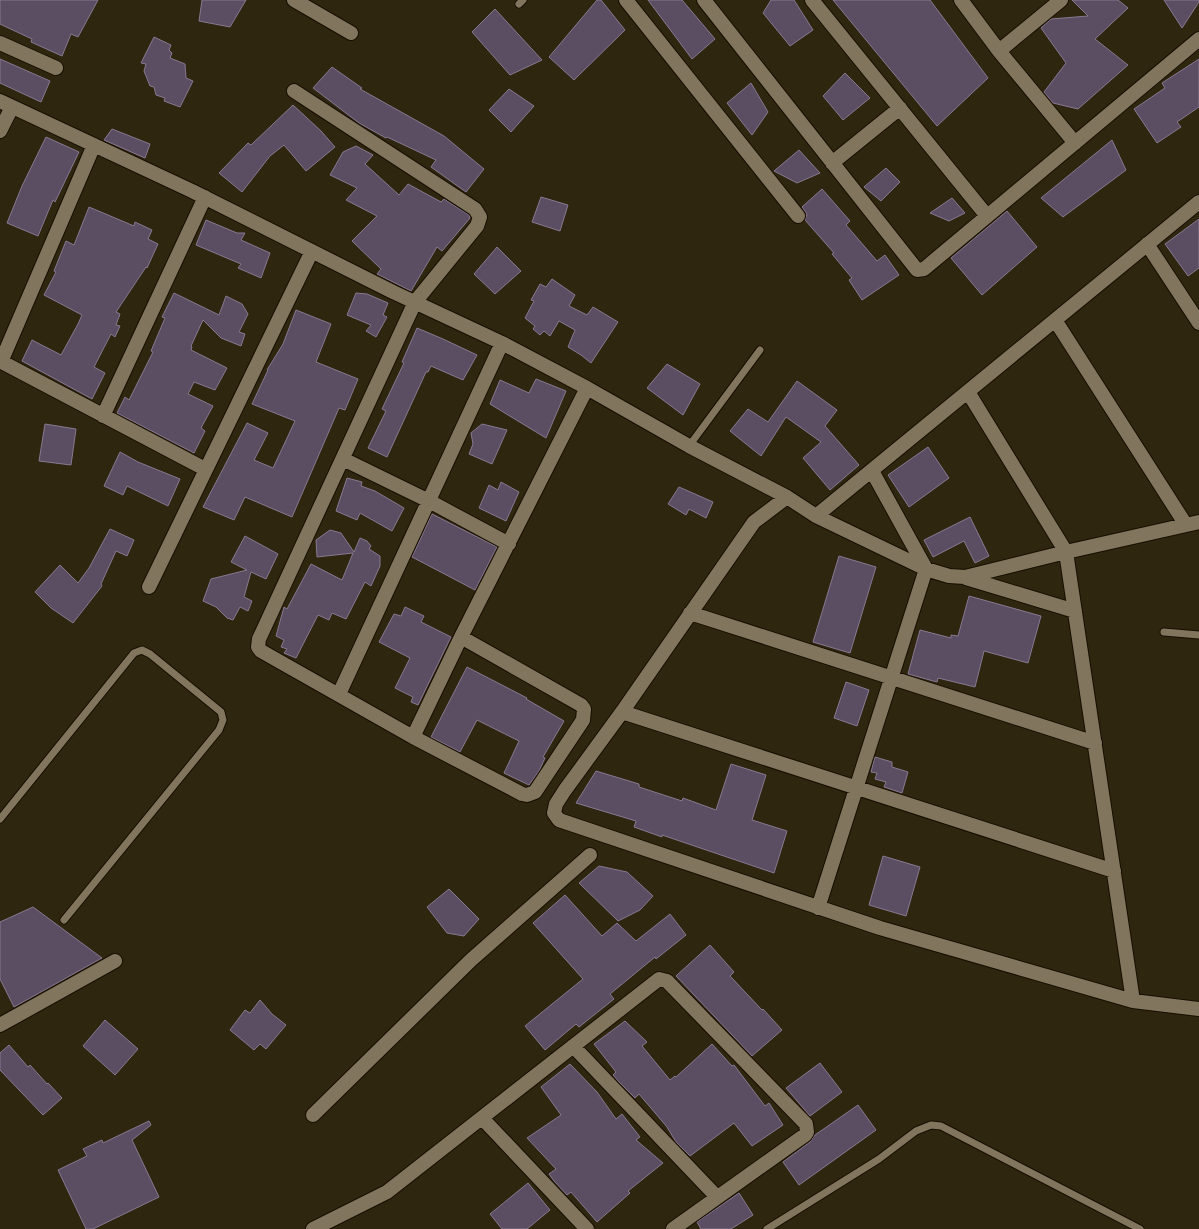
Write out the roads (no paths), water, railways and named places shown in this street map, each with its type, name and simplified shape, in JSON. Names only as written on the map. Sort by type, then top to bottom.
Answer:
[{"type":"street","points":[[294,0],[350,33]]},
{"type":"street","points":[[626,0],[798,216]]},
{"type":"street","points":[[704,0],[917,270],[924,269],[1199,39]]},
{"type":"street","points":[[812,0],[987,216]]},
{"type":"street","points":[[961,0],[999,51],[1075,142]]},
{"type":"street","points":[[999,51],[1061,0]]},
{"type":"street","points":[[0,43],[56,68]]},
{"type":"street","points":[[294,91],[475,209],[480,217],[477,226],[415,302],[258,643],[261,651],[413,737],[522,794],[527,795],[535,792],[584,720],[584,709],[581,705],[461,638]]},
{"type":"street","points":[[0,131],[6,104],[205,197],[415,302],[502,343],[587,388],[689,446],[787,497],[816,516],[926,569],[949,576],[965,578],[1075,611]]},
{"type":"street","points":[[832,163],[900,108]]},
{"type":"street","points":[[94,145],[1,362],[205,469]]},
{"type":"street","points":[[103,416],[205,197]]},
{"type":"street","points":[[816,516],[1199,202]]},
{"type":"street","points":[[1147,244],[1199,323]]},
{"type":"street","points":[[149,587],[312,251]]},
{"type":"street","points":[[965,578],[1192,523],[1055,320]]},
{"type":"street","points":[[339,694],[502,343]]},
{"type":"street","points":[[413,737],[587,388]]},
{"type":"street","points":[[968,392],[1066,552],[1134,1001]]},
{"type":"street","points":[[343,459],[429,501],[509,544]]},
{"type":"street","points":[[818,908],[926,569],[872,471]]},
{"type":"street","points":[[787,497],[754,522],[556,804],[554,813],[559,820],[890,931],[1134,1001],[1199,1009]]},
{"type":"street","points":[[690,614],[1095,743]]},
{"type":"street","points":[[622,712],[1114,871]]},
{"type":"street","points":[[313,1115],[471,960],[590,855]]},
{"type":"street","points":[[0,1025],[115,961]]},
{"type":"street","points":[[313,1229],[387,1192],[659,979],[664,979],[806,1124],[807,1132],[673,1229]]},
{"type":"street","points":[[573,1046],[717,1197]]},
{"type":"street","points":[[482,1118],[587,1229]]},
{"type":"lane","points":[[689,446],[760,350]]},
{"type":"lane","points":[[1164,632],[1199,635]]},
{"type":"lane","points":[[0,820],[134,653],[142,650],[150,654],[222,712],[223,720],[219,730],[64,920]]},
{"type":"lane","points":[[767,1229],[879,1159],[916,1132],[931,1125],[941,1126],[1140,1229]]}]
